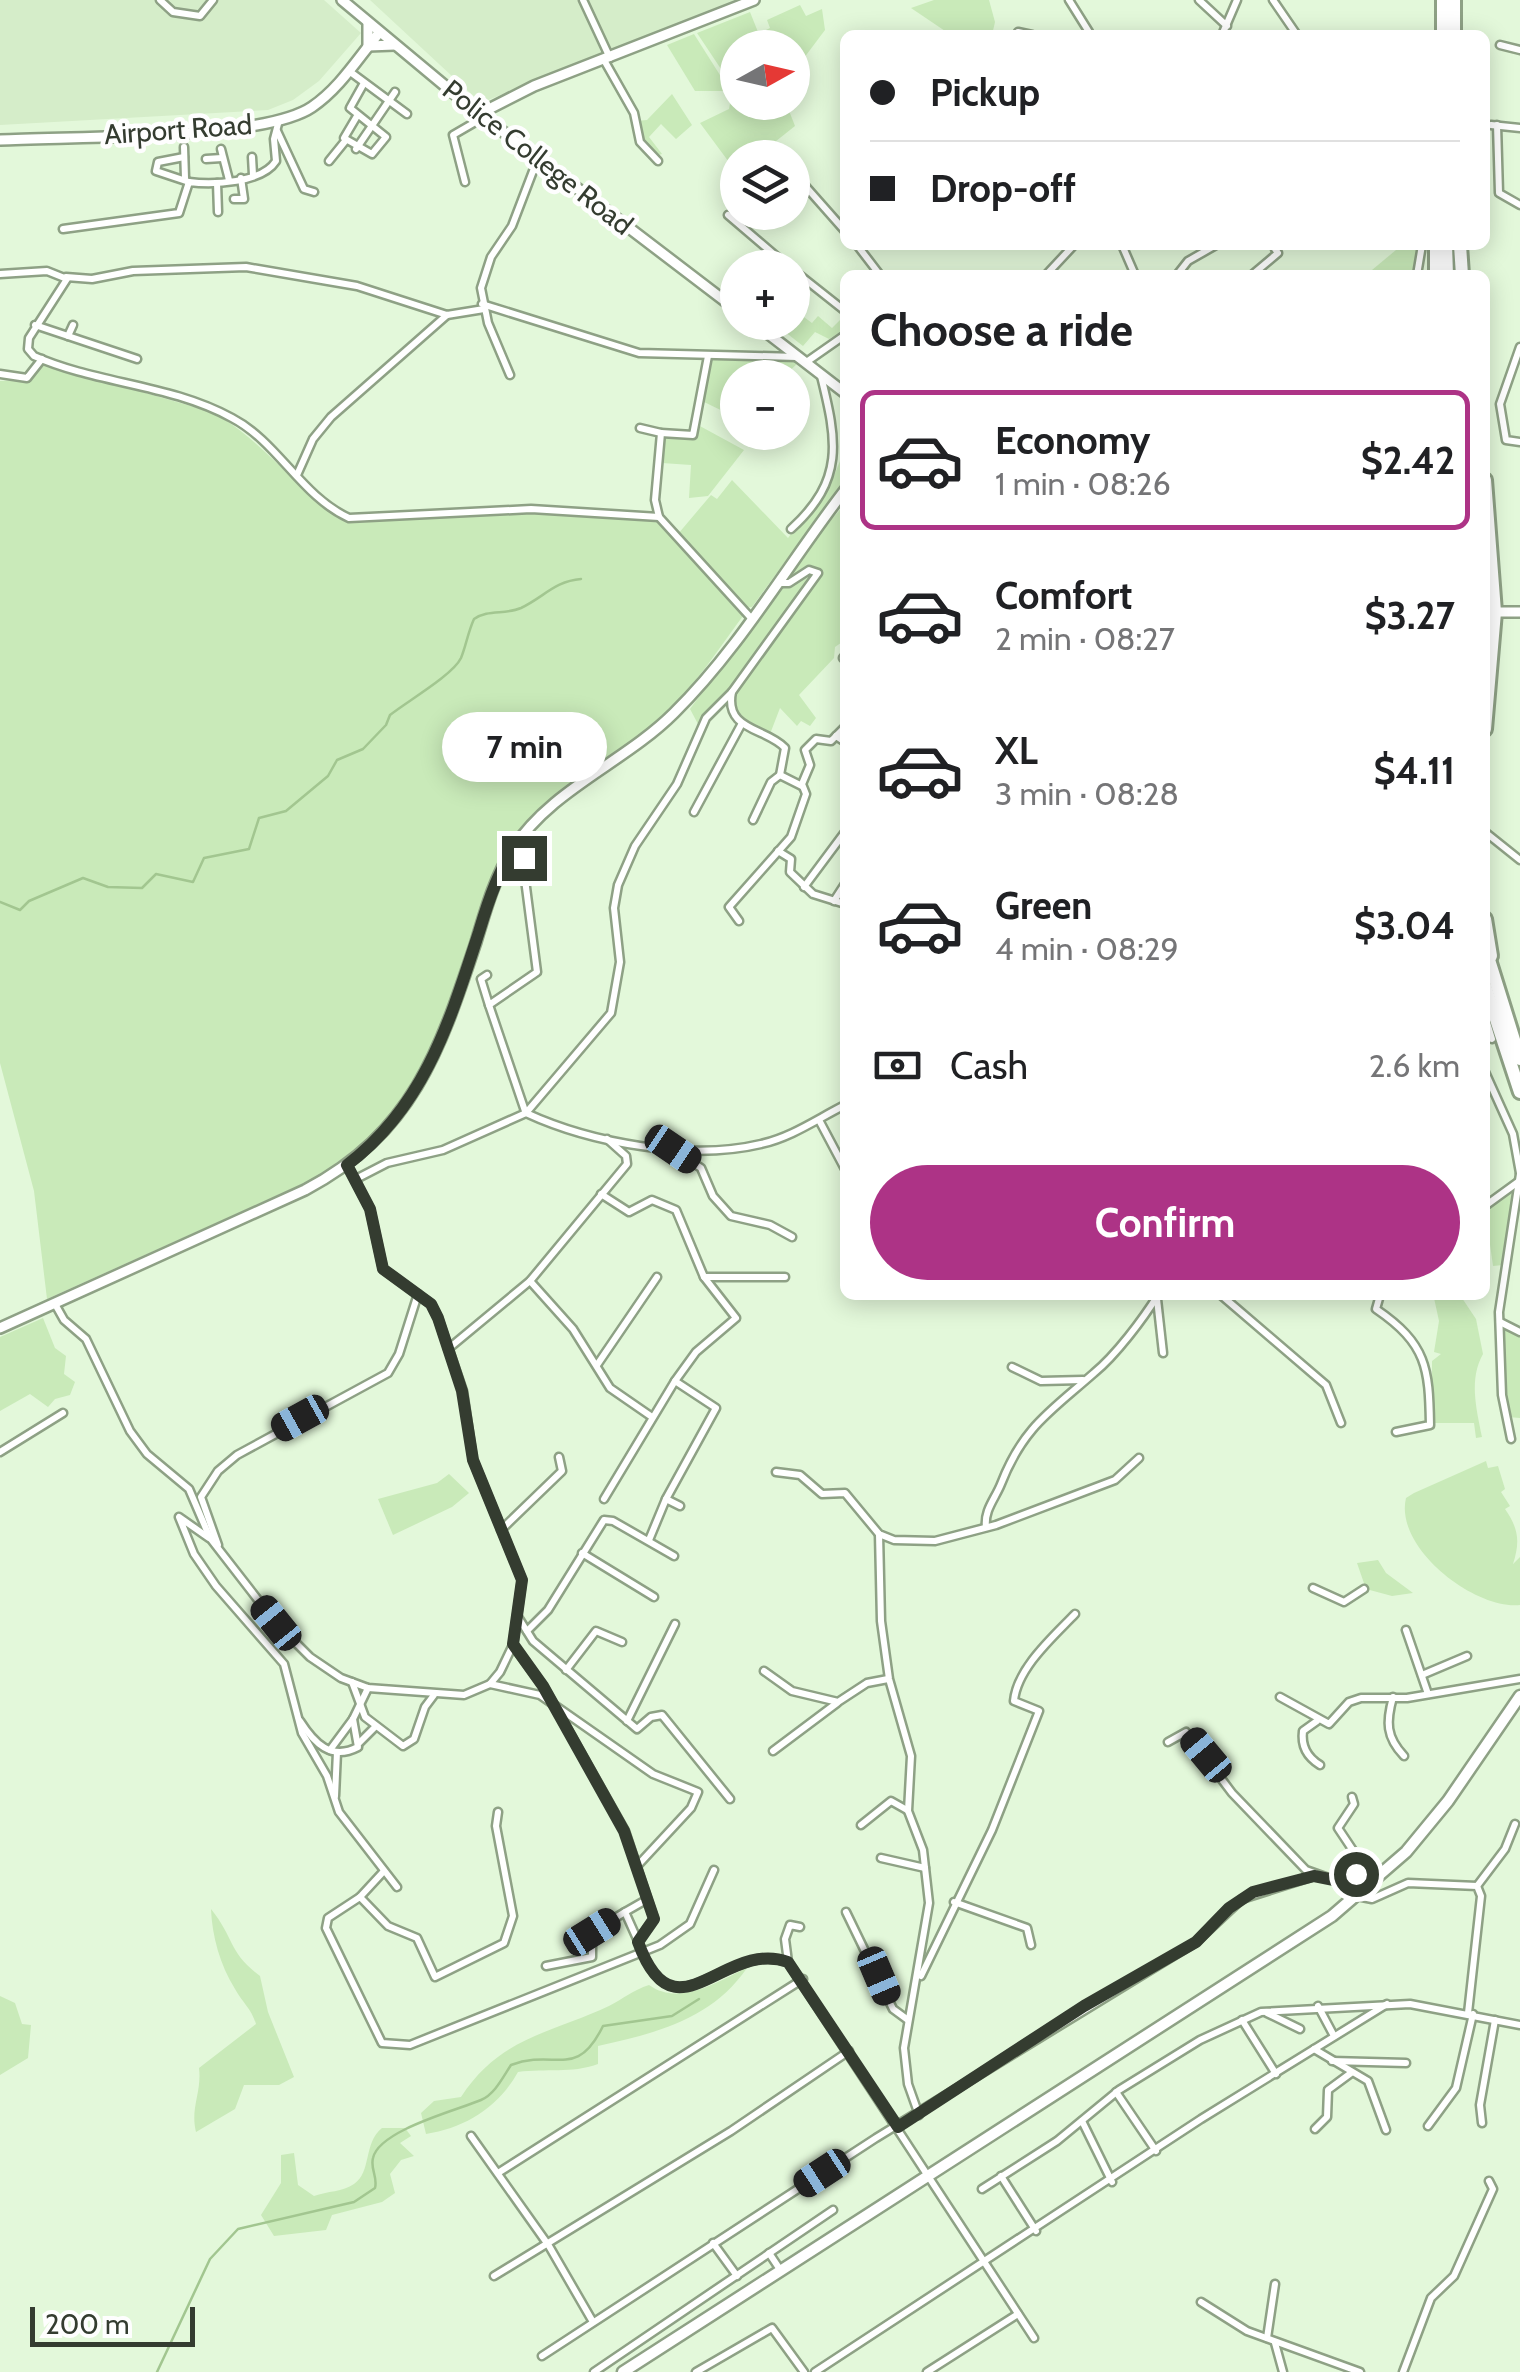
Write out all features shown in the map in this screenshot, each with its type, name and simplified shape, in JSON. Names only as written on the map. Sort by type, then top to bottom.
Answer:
[{"type":"highway","points":[[1442,0],[1442,30]]},
{"type":"highway","points":[[1454,0],[1454,30]]},
{"type":"highway","points":[[1490,952],[1497,997]]},
{"type":"highway","points":[[1490,968],[1497,997],[1513,1024],[1520,1059]]},
{"type":"highway","points":[[1492,1038],[1520,1092]]},
{"type":"main road","points":[[623,2372],[1268,1961],[1406,1852],[1448,1801],[1520,1696]]},
{"type":"street","points":[[160,0],[184,17],[200,16],[213,0]]},
{"type":"street","name":"Police College Road","points":[[342,0],[483,115],[720,297]]},
{"type":"street","points":[[583,0],[634,114],[640,142],[658,161]]},
{"type":"street","points":[[465,182],[453,135],[507,98],[754,0]]},
{"type":"street","points":[[1070,0],[1086,30]]},
{"type":"street","points":[[1199,0],[1227,26]]},
{"type":"street","points":[[1225,30],[1237,0]]},
{"type":"street","points":[[1273,0],[1293,30]]},
{"type":"street","points":[[368,23],[368,46],[395,45]]},
{"type":"street","name":"Airport Road","points":[[0,140],[278,125],[312,107],[349,71],[379,33]]},
{"type":"street","points":[[1500,46],[1520,50]]},
{"type":"street","points":[[349,71],[406,114]]},
{"type":"street","points":[[357,116],[344,136],[356,148],[372,154],[386,140],[357,116],[350,103],[364,83]]},
{"type":"street","points":[[356,148],[395,92]]},
{"type":"street","points":[[497,126],[507,98]]},
{"type":"street","points":[[184,157],[158,162],[156,171],[217,183],[267,172],[276,161],[274,139],[278,125]]},
{"type":"street","points":[[278,125],[304,189],[314,192]]},
{"type":"street","points":[[1520,128],[1494,125],[1499,193],[1502,199],[1520,205]]},
{"type":"street","points":[[329,161],[346,140]]},
{"type":"street","points":[[64,230],[179,213],[187,180],[184,147]]},
{"type":"street","points":[[252,156],[254,175]]},
{"type":"street","points":[[206,159],[224,158],[229,180]]},
{"type":"street","points":[[510,376],[483,306],[486,270],[512,226],[538,158]]},
{"type":"street","points":[[234,199],[244,199],[241,178]]},
{"type":"street","points":[[208,207],[218,209],[217,183]]},
{"type":"street","points":[[810,191],[840,225]]},
{"type":"street","points":[[746,230],[770,250]]},
{"type":"street","points":[[861,250],[876,270]]},
{"type":"street","points":[[1051,270],[1069,250]]},
{"type":"street","points":[[1182,270],[1208,250]]},
{"type":"street","points":[[1258,270],[1278,253],[1276,250]]},
{"type":"street","points":[[0,274],[47,271],[92,280],[133,271],[246,267],[358,286],[447,315]]},
{"type":"street","points":[[66,277],[67,284],[35,325],[28,348],[42,360],[166,390],[214,408],[261,438],[327,504],[355,520],[531,509],[658,517],[751,618]]},
{"type":"street","points":[[810,283],[840,307]]},
{"type":"street","points":[[297,475],[314,439],[330,417],[447,315],[483,306],[638,353],[802,360],[840,337]]},
{"type":"street","points":[[35,325],[137,358]]},
{"type":"street","points":[[68,336],[72,326]]},
{"type":"street","points":[[776,340],[802,360]]},
{"type":"street","points":[[1520,347],[1499,414],[1506,440],[1520,442]]},
{"type":"street","points":[[640,428],[693,436],[708,356]]},
{"type":"street","points":[[0,374],[33,376],[42,360]]},
{"type":"street","points":[[810,366],[840,389]]},
{"type":"street","points":[[791,529],[833,472],[836,451],[821,375]]},
{"type":"street","points":[[658,517],[661,433]]},
{"type":"street","points":[[0,1328],[305,1190],[347,1165],[384,1133],[433,1062],[486,912],[520,840],[564,795],[656,732],[700,688],[840,497]]},
{"type":"street","points":[[356,1179],[387,1163],[443,1150],[526,1112],[611,1014],[620,962],[614,908],[618,885],[636,846],[676,784],[706,718],[732,692],[818,573],[809,570],[788,584],[776,582]]},
{"type":"street","points":[[1490,612],[1520,612]]},
{"type":"street","points":[[732,692],[732,708],[741,724],[782,742],[785,748],[780,775],[771,782],[752,820]]},
{"type":"street","points":[[694,812],[741,724]]},
{"type":"street","points":[[802,786],[810,767],[804,753],[808,745],[840,732]]},
{"type":"street","points":[[836,736],[840,739]]},
{"type":"street","points":[[739,921],[729,907],[792,837],[806,794],[802,786],[780,775]]},
{"type":"street","points":[[1490,836],[1520,860]]},
{"type":"street","points":[[804,887],[840,839]]},
{"type":"street","points":[[489,1006],[537,972],[520,840]]},
{"type":"street","points":[[778,851],[791,859],[790,872],[804,887],[840,903]]},
{"type":"street","points":[[834,901],[840,892]]},
{"type":"street","points":[[487,975],[481,979],[526,1112],[564,1130],[673,1149],[760,1144],[840,1108]]},
{"type":"street","points":[[1490,1083],[1513,1134],[1520,1176],[1500,1322],[1502,1394],[1511,1439]]},
{"type":"street","points":[[819,1120],[840,1160]]},
{"type":"street","points":[[447,1350],[530,1281],[628,1160],[606,1138]]},
{"type":"street","points":[[673,1149],[701,1168],[713,1196],[732,1216],[770,1225],[792,1238]]},
{"type":"street","points":[[347,1165],[370,1209],[383,1269],[418,1294],[438,1318],[462,1391],[473,1460],[522,1580],[513,1644],[490,1684]]},
{"type":"street","points":[[1490,1202],[1520,1176]]},
{"type":"street","points":[[601,1194],[628,1212],[658,1200],[676,1210],[704,1277],[736,1318],[696,1352],[652,1416],[604,1499]]},
{"type":"street","points":[[597,1364],[656,1277]]},
{"type":"street","points":[[704,1277],[785,1277]]},
{"type":"street","points":[[530,1281],[574,1329],[610,1388],[652,1416]]},
{"type":"street","points":[[220,1550],[202,1497],[218,1471],[272,1434],[388,1372],[399,1354],[418,1294]]},
{"type":"street","points":[[986,1527],[990,1506],[1023,1439],[1044,1412],[1100,1367],[1154,1300]]},
{"type":"street","points":[[1157,1300],[1163,1353]]},
{"type":"street","points":[[1227,1300],[1326,1385],[1341,1423]]},
{"type":"street","points":[[1379,1300],[1376,1310],[1412,1340],[1430,1372],[1430,1425],[1396,1432]]},
{"type":"street","points":[[55,1304],[64,1320],[86,1339],[130,1431],[148,1454],[189,1489],[210,1538]]},
{"type":"street","points":[[1500,1322],[1520,1332]]},
{"type":"street","points":[[1012,1367],[1041,1380],[1084,1380]]},
{"type":"street","points":[[649,1540],[716,1408],[675,1381]]},
{"type":"street","points":[[0,1452],[63,1413]]},
{"type":"street","points":[[502,1530],[555,1481],[562,1471],[559,1457]]},
{"type":"street","points":[[776,1472],[800,1475],[822,1494],[846,1492],[879,1534],[894,1540],[934,1541],[986,1527],[1115,1480],[1139,1458]]},
{"type":"street","points":[[666,1500],[680,1506]]},
{"type":"street","points":[[396,1886],[334,1799],[297,1716],[284,1664],[216,1586],[194,1554],[179,1517],[210,1538],[276,1623],[310,1657],[352,1682],[368,1688],[434,1695],[464,1695],[490,1684],[527,1690],[551,1701],[653,1774],[698,1792],[691,1808],[638,1864]]},
{"type":"street","points":[[527,1631],[548,1610],[607,1519],[674,1556]]},
{"type":"street","points":[[879,1534],[881,1621],[888,1678],[911,1756],[908,1811],[925,1868],[929,1903],[920,1976],[908,2020],[904,2066],[919,2114]]},
{"type":"street","points":[[582,1554],[654,1597]]},
{"type":"street","points":[[1313,1588],[1344,1602],[1364,1590]]},
{"type":"street","points":[[920,1976],[985,1845],[1039,1711],[1018,1704],[1016,1690],[1046,1645],[1075,1614]]},
{"type":"street","points":[[518,1616],[527,1631],[566,1670],[628,1721],[641,1729],[651,1717],[662,1715],[730,1799]]},
{"type":"street","points":[[628,1721],[676,1624]]},
{"type":"street","points":[[1406,1630],[1428,1694]]},
{"type":"street","points":[[566,1670],[596,1631],[622,1642]]},
{"type":"street","points":[[513,1644],[551,1701],[638,1864],[654,1922],[638,1942]]},
{"type":"street","points":[[1422,1675],[1467,1656]]},
{"type":"street","points":[[764,1671],[801,1695],[838,1702]]},
{"type":"street","points":[[774,1751],[838,1702],[867,1684],[888,1678]]},
{"type":"street","points":[[1280,1697],[1328,1724],[1349,1702],[1361,1698],[1428,1694],[1520,1679]]},
{"type":"street","points":[[352,1682],[359,1708],[375,1727],[399,1745],[410,1744],[434,1695]]},
{"type":"street","points":[[334,1799],[334,1751],[368,1688]]},
{"type":"street","points":[[1393,1697],[1388,1728],[1391,1742],[1404,1756]]},
{"type":"street","points":[[297,1716],[315,1744],[334,1751],[356,1750],[353,1719]]},
{"type":"street","points":[[1317,1721],[1303,1730],[1302,1738],[1310,1759],[1320,1765]]},
{"type":"street","points":[[358,1743],[375,1727]]},
{"type":"street","points":[[1168,1742],[1186,1732],[1232,1793],[1314,1876],[1372,1899],[1408,1883],[1476,1886]]},
{"type":"street","points":[[1352,1797],[1354,1804],[1338,1828],[1361,1862],[1357,1890]]},
{"type":"street","points":[[861,1825],[891,1801],[908,1811]]},
{"type":"street","points":[[360,1897],[388,1926],[417,1938],[435,1977],[504,1943],[513,1921],[496,1826],[498,1812]]},
{"type":"street","points":[[1476,1886],[1505,1849],[1515,1824]]},
{"type":"street","points":[[881,1858],[925,1868]]},
{"type":"street","points":[[384,1871],[360,1897],[334,1911],[326,1928],[382,2043],[410,2045],[642,1954],[690,1924],[714,1870]]},
{"type":"street","points":[[542,2356],[1084,2006],[1196,1942],[1242,1899],[1314,1876]]},
{"type":"street","points":[[1428,2126],[1456,2088],[1471,2013],[1482,1896],[1476,1886]]},
{"type":"street","points":[[546,1966],[592,1957],[592,1932],[646,1900]]},
{"type":"street","points":[[954,1902],[1027,1928],[1031,1945]]},
{"type":"street","points":[[626,1912],[650,1974],[667,1988],[682,1988],[759,1958],[788,1962]]},
{"type":"street","points":[[846,1912],[893,2009],[908,2020]]},
{"type":"street","points":[[800,1926],[790,1925],[787,1930],[788,1962],[803,1979],[1034,2338]]},
{"type":"street","points":[[498,2174],[803,1979]]},
{"type":"street","points":[[816,2372],[1387,2004]]},
{"type":"street","points":[[982,2189],[1116,2092],[1200,2040],[1261,2012],[1387,2004],[1471,2013],[1520,2025]]},
{"type":"street","points":[[1318,2006],[1334,2036]]},
{"type":"street","points":[[1261,2012],[1300,2029]]},
{"type":"street","points":[[1242,2020],[1276,2074]]},
{"type":"street","points":[[1482,2124],[1480,2105],[1495,2020]]},
{"type":"street","points":[[1314,2050],[1374,2088],[1386,2130]]},
{"type":"street","points":[[494,2276],[549,2246],[849,2051]]},
{"type":"street","points":[[1331,2061],[1406,2063]]},
{"type":"street","points":[[1316,2130],[1327,2117],[1328,2090],[1352,2072]]},
{"type":"street","points":[[1116,2092],[1156,2151]]},
{"type":"street","points":[[1082,2120],[1112,2182]]},
{"type":"street","points":[[472,2136],[549,2246],[592,2322]]},
{"type":"street","points":[[1001,2176],[1036,2230]]},
{"type":"street","points":[[1403,2372],[1431,2298],[1454,2276],[1482,2219],[1493,2190],[1489,2181]]},
{"type":"street","points":[[594,2372],[687,2305],[833,2210]]},
{"type":"street","points":[[713,2243],[737,2276]]},
{"type":"street","points":[[769,2253],[781,2271]]},
{"type":"street","points":[[1276,2284],[1272,2341],[1284,2372]]},
{"type":"street","points":[[1201,2302],[1272,2341],[1310,2351],[1360,2372]]},
{"type":"street","points":[[927,2372],[1018,2314]]},
{"type":"street","points":[[696,2372],[772,2328],[804,2372]]},
{"type":"shaded area","points":[[0,0],[324,0],[361,33],[319,81],[293,100],[268,110],[0,125]]},
{"type":"shaded area","points":[[370,0],[757,0],[583,61],[481,103]]},
{"type":"shaded area","points":[[934,0],[989,0],[995,22],[993,30],[944,30],[911,8]]},
{"type":"shaded area","points":[[800,5],[806,16],[822,9],[825,30],[810,50],[810,30],[766,30],[770,28],[767,20]]},
{"type":"shaded area","points":[[750,12],[757,30],[720,30],[720,68],[697,33]]},
{"type":"shaded area","points":[[694,34],[720,75],[720,91],[695,91],[667,45]]},
{"type":"shaded area","points":[[672,94],[692,125],[676,139],[661,124],[649,137],[662,154],[655,156],[640,141],[636,121],[647,120]]},
{"type":"shaded area","points":[[720,113],[720,120],[793,120],[795,126],[777,140],[720,140],[720,150],[700,123]]},
{"type":"shaded area","points":[[1396,250],[1420,250],[1416,270],[1372,270]]},
{"type":"shaded area","points":[[818,316],[832,328],[840,320],[840,332],[829,339],[815,332],[810,338],[810,322]]},
{"type":"shaded area","points":[[710,357],[796,360],[720,360],[720,410],[702,401]]},
{"type":"shaded area","points":[[44,364],[212,412],[249,437],[313,497],[348,523],[529,512],[654,519],[743,616],[663,717],[555,798],[507,850],[437,1043],[407,1095],[377,1132],[318,1177],[47,1299],[34,1191],[0,1063],[0,381],[32,380]]},
{"type":"shaded area","points":[[698,425],[720,437],[720,450],[744,450],[708,496],[689,498],[691,465],[662,463],[664,436],[695,438]]},
{"type":"shaded area","points":[[840,461],[840,487],[752,607],[745,608],[678,534],[711,495],[717,499],[732,480],[788,538],[833,478]]},
{"type":"shaded area","points":[[840,510],[840,644],[835,647],[834,658],[799,695],[816,718],[810,726],[801,721],[797,726],[780,708],[770,734],[737,714],[728,693],[698,724],[690,709],[814,539]]},
{"type":"shaded area","points":[[1516,1189],[1503,1265],[1493,1266],[1490,1206]]},
{"type":"shaded area","points":[[1434,1300],[1463,1300],[1476,1319],[1483,1354],[1475,1383],[1482,1437],[1476,1438],[1474,1423],[1432,1423],[1432,1361],[1441,1354],[1434,1352],[1439,1321]]},
{"type":"shaded area","points":[[43,1318],[55,1348],[66,1356],[64,1374],[75,1382],[70,1395],[55,1399],[48,1407],[30,1394],[0,1411],[0,1337]]},
{"type":"shaded area","points":[[1503,1324],[1520,1336],[1520,1418],[1508,1417],[1503,1391]]},
{"type":"shaded area","points":[[1486,1461],[1488,1468],[1498,1466],[1505,1489],[1501,1492],[1510,1506],[1505,1509],[1516,1529],[1513,1564],[1520,1557],[1520,1605],[1502,1604],[1461,1587],[1425,1555],[1412,1537],[1406,1517],[1406,1498]]},
{"type":"shaded area","points":[[449,1474],[469,1493],[452,1507],[393,1535],[378,1499],[437,1483]]},
{"type":"shaded area","points":[[1378,1560],[1386,1573],[1413,1593],[1392,1596],[1366,1589],[1357,1563]]},
{"type":"shaded area","points":[[211,1909],[237,1952],[260,1976],[268,2012],[294,2077],[279,2085],[244,2085],[235,2109],[196,2132],[199,2068],[256,2024],[221,1960]]},
{"type":"shaded area","points":[[747,1968],[717,2000],[681,2022],[598,2046],[598,2064],[518,2072],[501,2096],[479,2114],[454,2127],[426,2134],[421,2113],[434,2101],[461,2097],[492,2061],[509,2049],[649,1985],[661,1991],[686,1993]]},
{"type":"shaded area","points":[[0,1996],[15,2003],[22,2024],[31,2025],[28,2058],[0,2075]]},
{"type":"shaded area","points":[[382,2128],[405,2128],[411,2136],[400,2143],[414,2156],[401,2160],[390,2174],[395,2193],[382,2202],[332,2215],[326,2230],[274,2236],[261,2215],[281,2183],[281,2155],[294,2153],[298,2185],[314,2196],[340,2190],[360,2179],[372,2141]]},
{"type":"waterway","points":[[0,902],[20,910],[29,901],[83,878],[108,887],[142,888],[156,874],[193,882],[204,858],[249,849],[259,818],[286,811],[328,776],[337,760],[363,749],[386,725],[390,715],[449,672],[461,658],[474,619],[521,608],[557,586],[581,579]]},
{"type":"waterway","points":[[157,2372],[210,2259],[238,2229],[354,2202],[375,2188],[372,2162],[378,2148],[404,2130],[486,2097],[511,2065],[574,2058],[584,2053],[603,2026],[672,2016],[699,1999]]},
{"type":"route","points":[[524,858],[520,840],[486,912],[448,1024],[422,1084],[384,1133],[347,1165],[370,1209],[376,1253],[383,1269],[431,1304],[438,1318],[462,1391],[473,1460],[522,1580],[513,1644],[543,1686],[624,1831],[638,1864],[654,1919],[648,1933],[638,1942],[650,1974],[667,1988],[682,1988],[759,1958],[776,1957],[788,1962],[800,1974],[898,2127],[1039,2040],[1084,2006],[1148,1973],[1196,1942],[1229,1908],[1253,1892],[1314,1876],[1354,1884],[1356,1874]]}]
